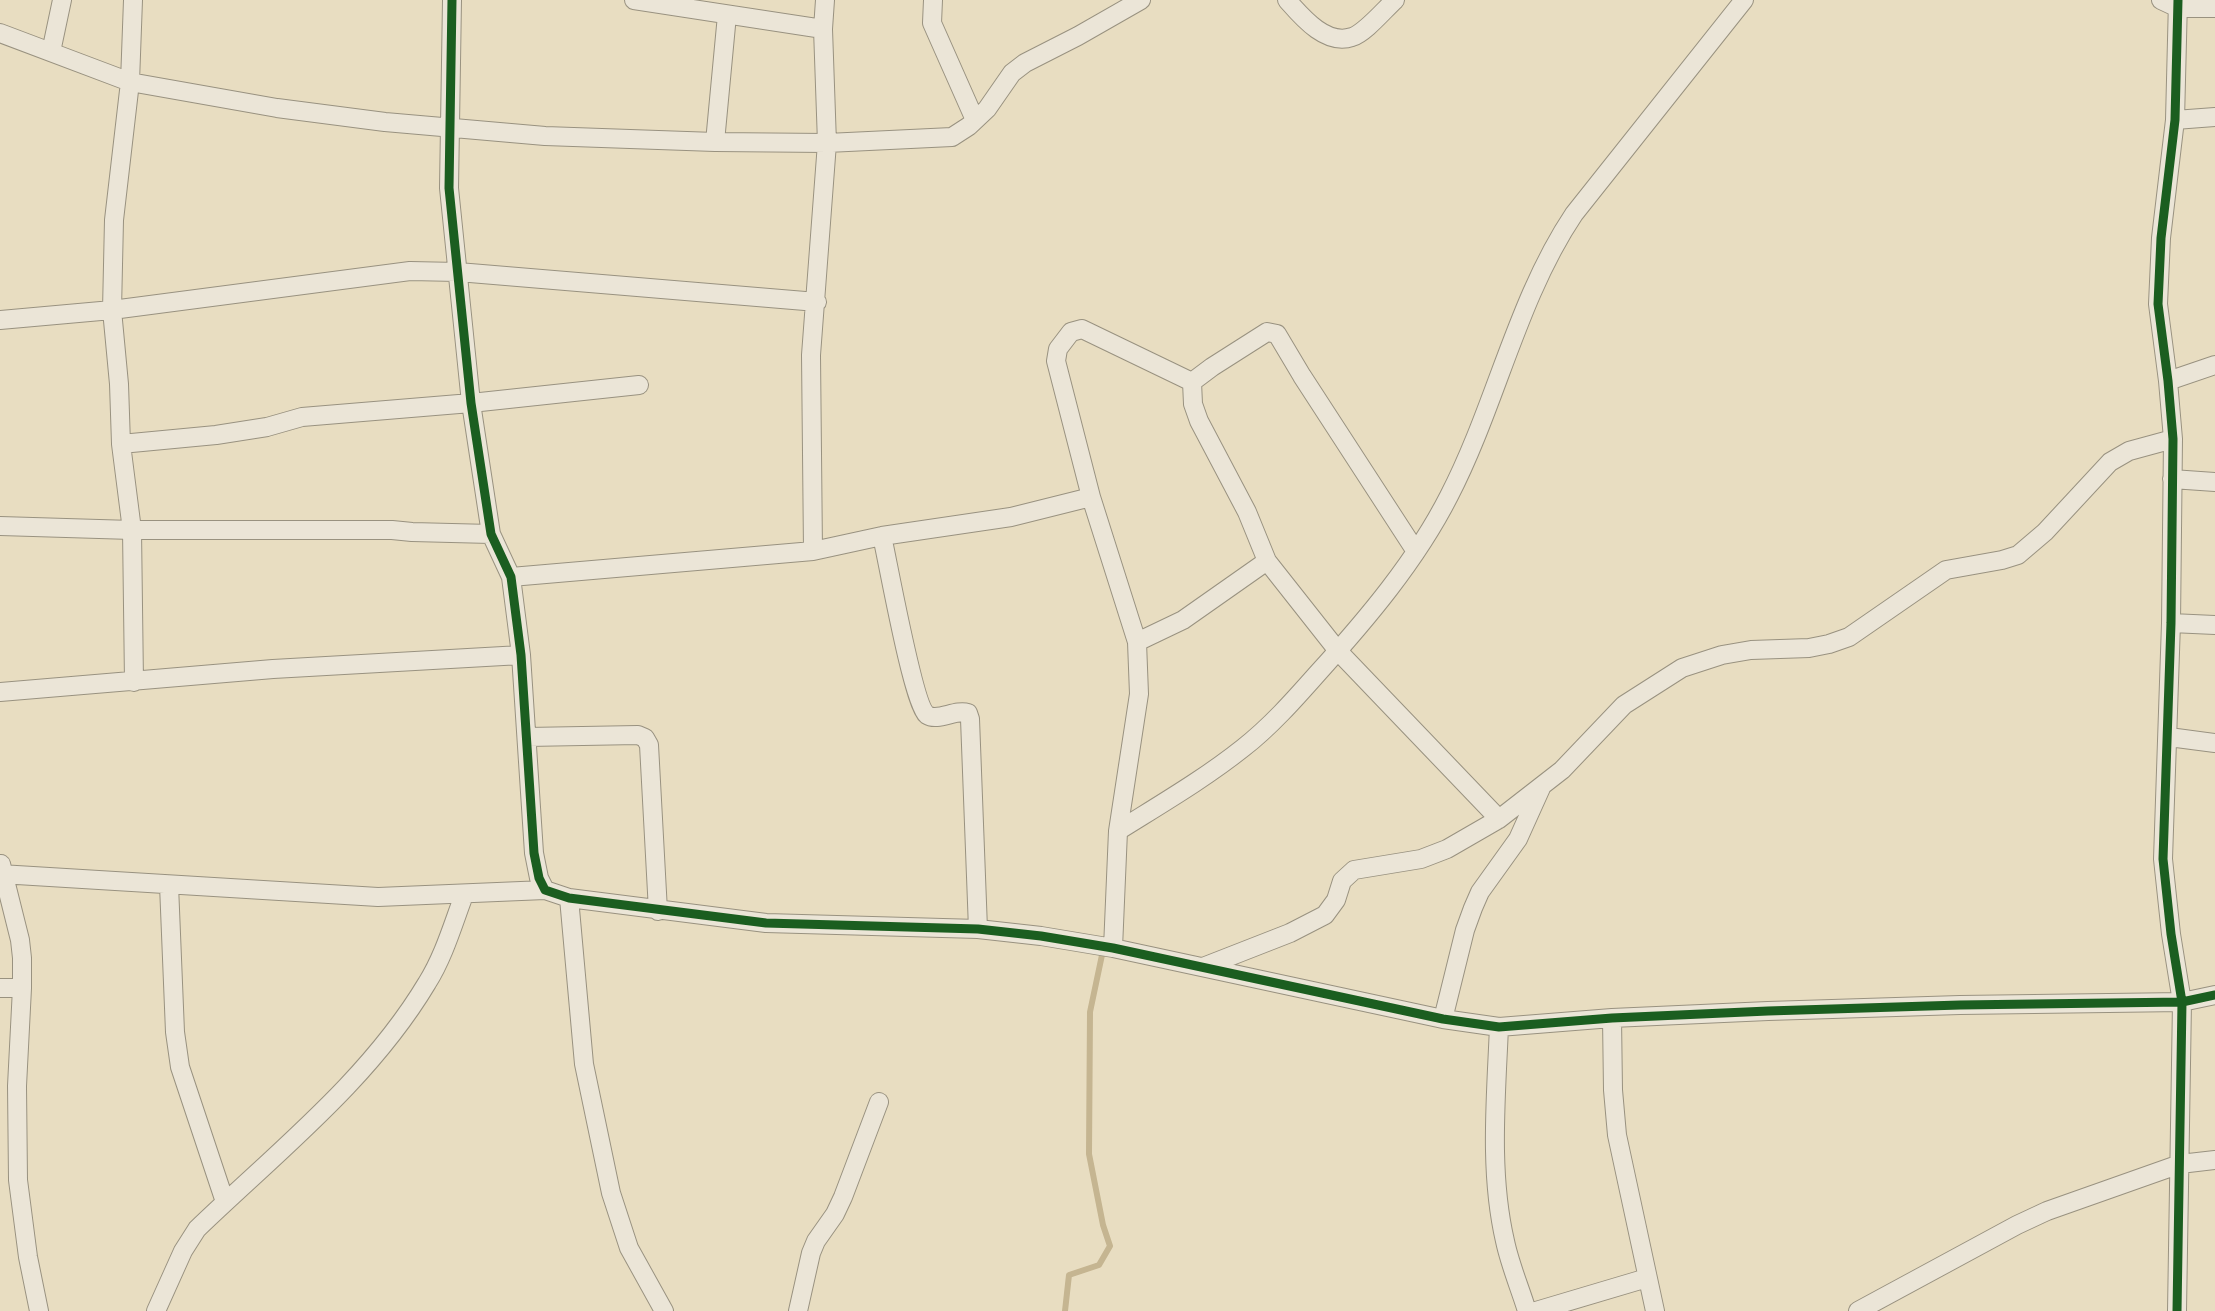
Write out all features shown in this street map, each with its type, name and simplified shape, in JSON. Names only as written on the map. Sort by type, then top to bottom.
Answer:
[{"type":"street","points":[[51,52],[62,0]]},
{"type":"street","points":[[133,0],[130,82],[114,220],[112,310],[119,384],[121,444],[132,530],[134,681]]},
{"type":"street","points":[[452,0],[449,188],[471,403],[491,534],[511,578],[521,655],[534,853],[539,878],[545,890]]},
{"type":"street","points":[[634,0],[823,29]]},
{"type":"street","points":[[813,550],[812,355],[827,143],[823,29],[825,0]]},
{"type":"street","points":[[933,0],[932,23],[975,120]]},
{"type":"street","points":[[0,33],[130,82],[277,108],[385,122],[545,136],[827,143],[952,137],[987,109],[1012,73],[1025,63],[1142,0]]},
{"type":"street","points":[[1287,0],[1305,20],[1322,32],[1339,39],[1354,37],[1395,0]]},
{"type":"street","points":[[1118,831],[1196,784],[1245,746],[1278,716],[1338,651],[1374,607],[1415,550],[1449,495],[1558,238],[1574,214],[1744,0]]},
{"type":"street","points":[[2161,0],[2215,8]]},
{"type":"street","points":[[2177,1311],[2182,1002],[2171,934],[2163,860],[2169,738],[2173,439],[2158,304],[2161,238],[2175,120],[2178,4]]},
{"type":"street","points":[[715,142],[727,15]]},
{"type":"street","points":[[2175,120],[2215,117]]},
{"type":"street","points":[[0,320],[112,310],[410,272],[458,272],[817,302]]},
{"type":"street","points":[[1113,948],[1118,831],[1139,694],[1137,642],[1091,497],[1056,362],[1065,338],[1071,332],[1082,329],[1192,382]]},
{"type":"street","points":[[1192,382],[1267,332],[1277,334],[1415,550]]},
{"type":"street","points":[[2168,381],[2215,365]]},
{"type":"street","points":[[1192,382],[1193,404],[1199,421],[1247,512],[1267,561],[1338,651],[1499,819]]},
{"type":"street","points":[[121,444],[216,435],[267,427],[302,417],[471,403],[639,385]]},
{"type":"street","points":[[1203,967],[1290,933],[1325,915],[1336,900],[1342,881],[1354,870],[1421,859],[1447,849],[1499,819],[1562,770],[1624,705],[1682,668],[1722,655],[1751,650],[1809,648],[1849,637],[1946,570],[2018,555],[2045,532],[2110,462],[2129,451],[2173,439]]},
{"type":"street","points":[[2172,479],[2215,482]]},
{"type":"street","points":[[511,578],[813,550],[882,536],[1011,517],[1091,497]]},
{"type":"street","points":[[0,526],[132,530],[365,529],[491,534]]},
{"type":"street","points":[[882,536],[914,683],[923,710],[933,717],[960,711],[968,713],[970,719],[978,929]]},
{"type":"street","points":[[1137,642],[1183,620],[1267,561]]},
{"type":"street","points":[[2171,622],[2215,625]]},
{"type":"street","points":[[0,692],[273,669],[521,655]]},
{"type":"street","points":[[527,737],[638,735],[645,738],[649,745],[658,911]]},
{"type":"street","points":[[2169,738],[2215,743]]},
{"type":"street","points":[[1443,1019],[1465,930],[1473,908],[1480,892],[1518,839],[1542,786]]},
{"type":"street","points":[[39,1311],[28,1257],[18,1180],[17,1086],[22,988],[20,940],[1,870],[169,885],[378,897],[545,890],[569,898],[766,923],[978,929],[1041,936],[1113,948],[1443,1019],[1499,1027],[1612,1018],[1949,1006],[2182,1002],[2215,995]]},
{"type":"street","points":[[169,885],[175,1032],[180,1067],[225,1202]]},
{"type":"street","points":[[156,1311],[183,1251],[197,1229],[332,1101],[394,1032],[428,982],[442,954],[465,895]]},
{"type":"street","points":[[569,898],[584,1064],[611,1193],[629,1248],[664,1311]]},
{"type":"street","points":[[0,988],[22,988]]},
{"type":"street","points":[[1612,1018],[1613,1090],[1617,1135],[1655,1311]]},
{"type":"street","points":[[1499,1027],[1496,1110],[1497,1177],[1505,1241],[1527,1311]]},
{"type":"street","points":[[798,1311],[811,1253],[846,1191],[879,1102]]},
{"type":"street","points":[[1858,1311],[2047,1211],[2180,1164],[2215,1160]]},
{"type":"street","points":[[1536,1311],[1647,1278]]},
{"type":"waterway","points":[[1065,1311],[1069,1275],[1099,1265],[1110,1246],[1103,1225],[1089,1154],[1090,1012],[1102,955]]},
{"type":"cycle path","points":[[452,0],[449,188],[471,403],[491,534],[511,577],[521,655],[534,853],[539,878],[545,890],[569,898],[766,923],[978,929],[1041,936],[1113,948],[1443,1019],[1499,1027],[1612,1018],[1768,1011],[1960,1005],[2182,1002],[2215,995]]},
{"type":"cycle path","points":[[2177,1311],[2182,1002],[2171,934],[2163,859],[2171,623],[2173,439],[2158,304],[2161,238],[2175,120],[2178,0]]}]
